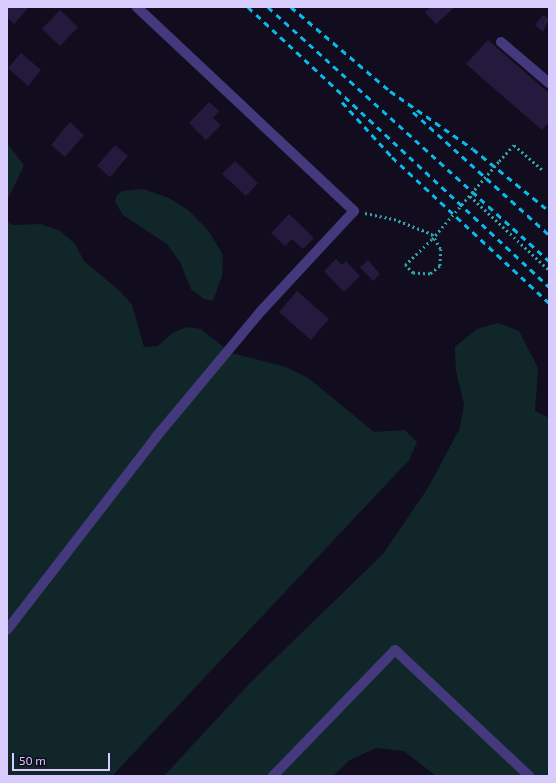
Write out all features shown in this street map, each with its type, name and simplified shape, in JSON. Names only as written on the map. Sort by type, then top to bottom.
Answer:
[{"type":"street","points":[[7,630],[156,437],[262,310],[354,211],[137,7]]},
{"type":"street","points":[[501,42],[549,83]]},
{"type":"street","points":[[273,776],[395,650],[528,776]]},
{"type":"path","points":[[354,211],[394,219],[432,234],[440,249],[440,266],[430,274],[413,273],[405,265],[470,196],[514,145],[543,170]]},
{"type":"path","points":[[470,196],[549,270]]},
{"type":"green space","points":[[7,143],[24,165],[7,201]]},
{"type":"green space","points":[[143,189],[169,198],[188,210],[208,230],[223,255],[222,276],[213,301],[204,299],[191,289],[180,262],[167,244],[123,215],[115,202],[117,195],[122,191]]},
{"type":"green space","points":[[7,222],[13,225],[41,224],[60,231],[75,244],[84,261],[120,291],[132,305],[144,347],[158,346],[171,334],[186,327],[201,329],[231,353],[286,367],[308,378],[374,432],[405,430],[417,442],[409,460],[112,776],[7,776]]},
{"type":"green space","points":[[498,323],[519,331],[538,368],[535,411],[549,418],[549,776],[436,776],[404,751],[376,748],[350,760],[333,776],[164,776],[251,682],[383,554],[428,488],[460,428],[464,404],[456,371],[455,347],[477,329]]},
{"type":"building","points":[[7,7],[29,7],[14,24],[7,18]]},
{"type":"building","points":[[431,7],[455,7],[436,24],[425,12]]},
{"type":"building","points":[[60,10],[78,27],[60,46],[42,29]]},
{"type":"building","points":[[543,15],[549,19],[543,32],[535,25]]},
{"type":"building","points":[[488,40],[549,93],[549,122],[542,130],[466,64]]},
{"type":"building","points":[[21,53],[41,70],[28,86],[8,68]]},
{"type":"building","points":[[209,102],[219,111],[213,118],[221,125],[206,140],[189,123]]},
{"type":"building","points":[[70,122],[84,135],[65,157],[51,145]]},
{"type":"building","points":[[115,145],[128,156],[110,177],[97,166]]},
{"type":"building","points":[[235,161],[258,183],[246,196],[222,174]]},
{"type":"building","points":[[289,214],[314,238],[303,249],[292,239],[285,246],[271,233]]},
{"type":"building","points":[[336,259],[342,265],[346,261],[360,276],[344,292],[324,271]]},
{"type":"building","points":[[368,260],[380,274],[373,281],[360,267]]},
{"type":"building","points":[[297,291],[329,319],[311,340],[279,312]]},
{"type":"railway","points":[[248,7],[549,287]]},
{"type":"railway","points":[[268,7],[549,261]]},
{"type":"railway","points":[[291,7],[390,91],[473,149],[549,211]]},
{"type":"railway","points":[[342,102],[392,157],[549,303]]},
{"type":"railway","points":[[413,112],[549,235]]}]
